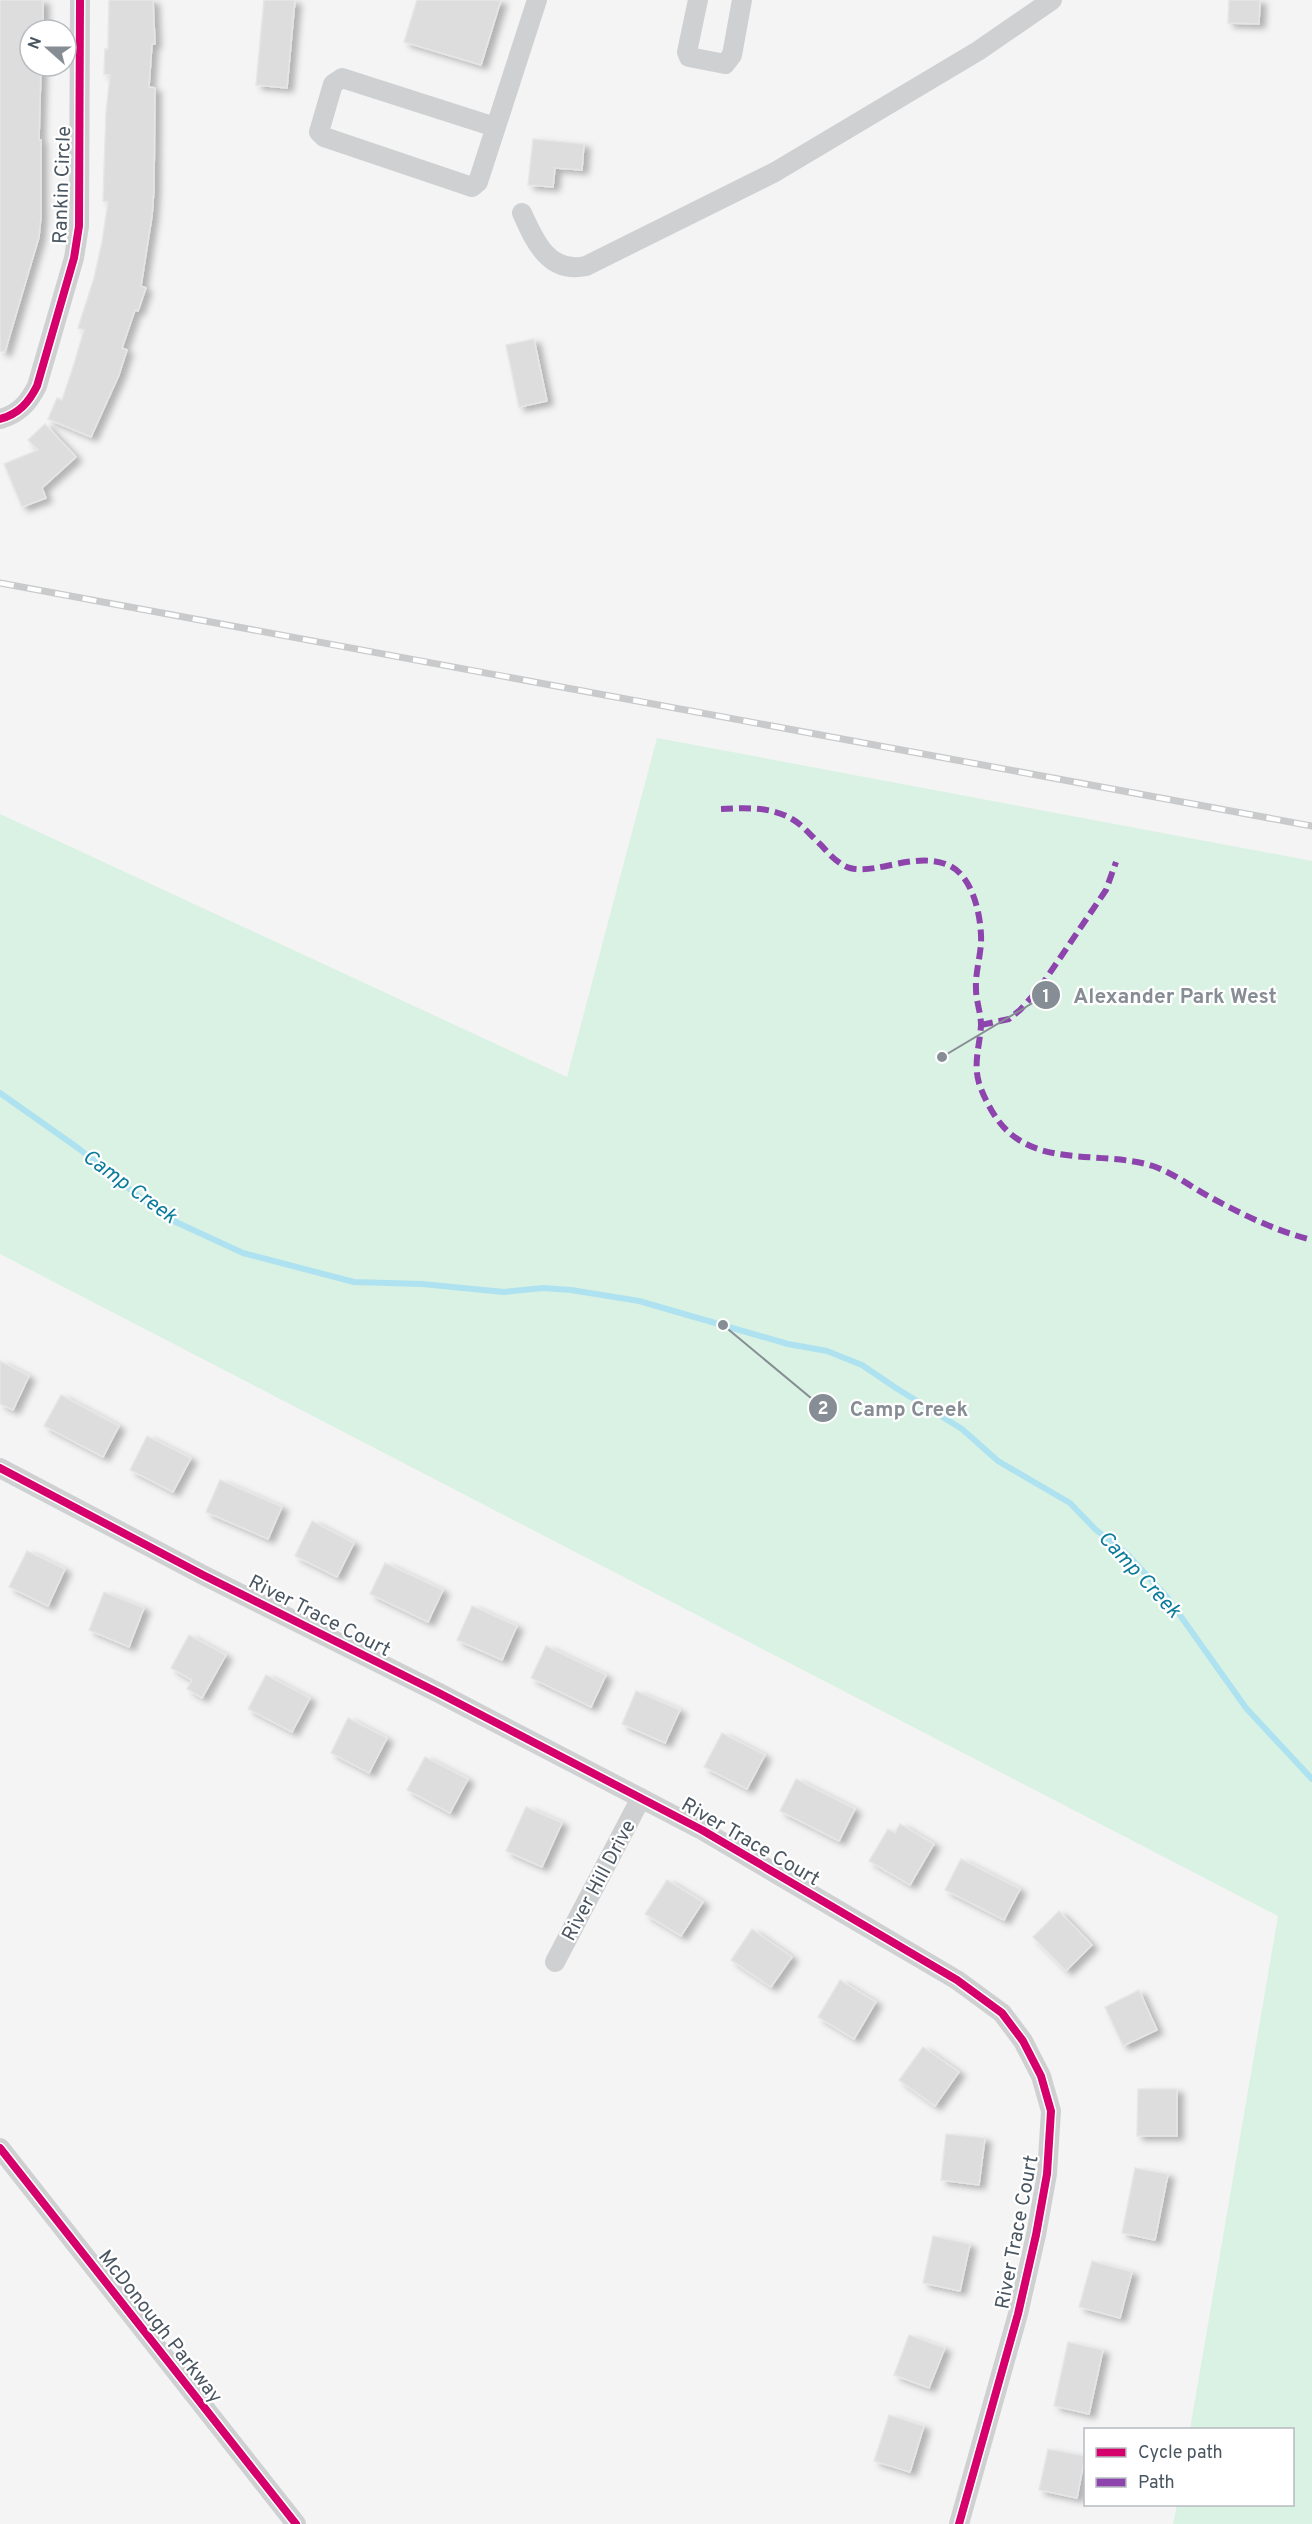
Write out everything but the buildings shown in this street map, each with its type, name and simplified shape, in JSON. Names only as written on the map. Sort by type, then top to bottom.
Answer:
[{"type":"street","name":"Rankin Circle","points":[[0,418],[20,409],[27,403],[37,386],[74,258],[81,194],[80,0]]},
{"type":"street","points":[[495,127],[342,78],[333,84],[318,132],[324,137],[472,187],[478,182],[537,0]]},
{"type":"street","points":[[698,0],[687,52],[689,57],[725,64],[732,56],[742,0]]},
{"type":"street","points":[[522,213],[537,246],[548,258],[568,267],[586,266],[775,172],[988,45],[1052,0]]},
{"type":"street","name":"River Trace Court","points":[[0,1468],[203,1575],[439,1693],[702,1830],[957,1980],[1002,2013],[1023,2041],[1041,2076],[1051,2111],[1047,2174],[1018,2314],[959,2524]]},
{"type":"street","name":"River Hill Drive","points":[[555,1962],[641,1798]]},
{"type":"street","name":"McDonough Parkway","points":[[0,2148],[296,2524]]},
{"type":"green space","points":[[657,738],[1312,861],[1312,2524],[1173,2524],[1177,2506],[1294,2506],[1294,2428],[1190,2428],[1278,1916],[0,1254],[0,814],[567,1077]]},
{"type":"waterway","name":"Camp Creek","points":[[0,1093],[78,1148],[165,1217],[243,1253],[354,1282],[422,1284],[504,1292],[543,1288],[639,1301],[788,1344],[827,1351],[862,1365],[962,1429],[998,1461],[1070,1503],[1095,1529],[1127,1554],[1167,1597],[1246,1708],[1312,1779]]},
{"type":"railway","points":[[0,583],[1312,826]]},
{"type":"marked path","points":[[721,809],[757,809],[784,815],[800,824],[834,859],[850,868],[872,869],[909,862],[935,861],[948,865],[963,877],[973,895],[981,935],[976,982],[981,1025],[977,1076],[990,1108],[1010,1133],[1027,1145],[1047,1152],[1132,1161],[1153,1166],[1246,1215],[1285,1232],[1312,1240]]},
{"type":"marked path","points":[[981,1025],[1009,1019],[1039,989],[1106,890],[1116,862]]},
{"type":"cycle path","points":[[0,419],[23,407],[37,386],[74,258],[79,226],[80,0]]},
{"type":"cycle path","points":[[0,1468],[203,1575],[439,1693],[702,1830],[957,1980],[1002,2013],[1023,2041],[1041,2076],[1051,2111],[1047,2174],[1018,2314],[959,2524]]},
{"type":"cycle path","points":[[0,2148],[296,2524]]},
{"type":"place","name":"Alexander Park West","points":[[942,1057]]},
{"type":"place","name":"Camp Creek","points":[[723,1325]]}]
